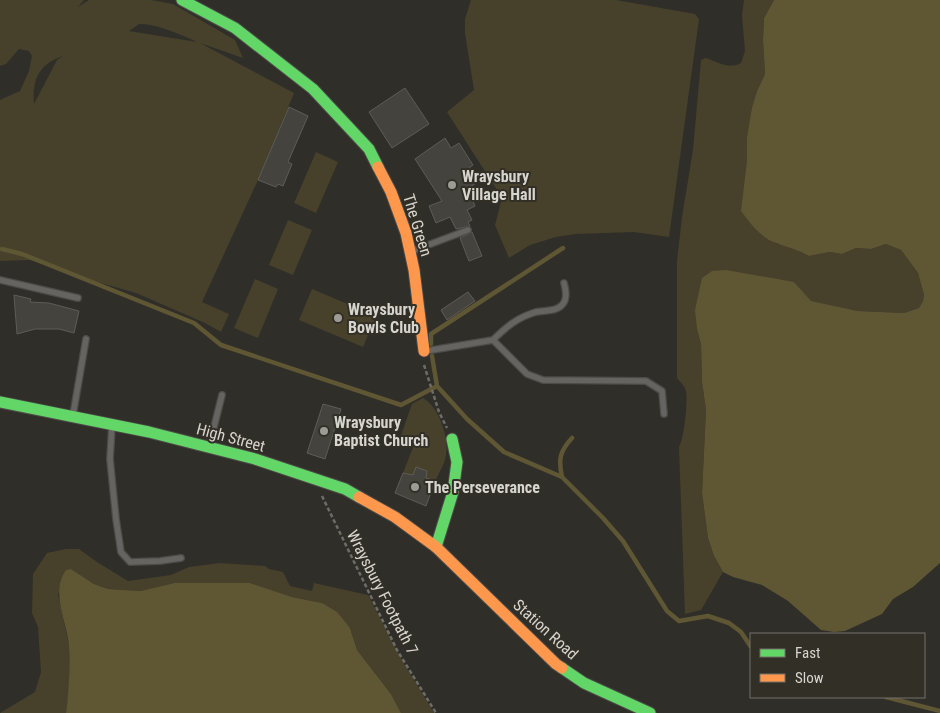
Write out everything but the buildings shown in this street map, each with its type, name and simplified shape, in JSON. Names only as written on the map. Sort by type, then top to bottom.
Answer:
[{"type":"street","name":"The Green","points":[[182,0],[235,28],[313,89],[369,149],[391,192],[406,233],[414,270],[424,351]]},
{"type":"street","name":"High Street","points":[[0,402],[149,432],[255,459],[345,490],[395,517],[436,547]]},
{"type":"street","points":[[436,547],[453,492],[457,462],[452,439]]},
{"type":"street","name":"Station Road","points":[[436,547],[556,664],[584,683],[650,713]]},
{"type":"lane","points":[[410,252],[468,230]]},
{"type":"lane","points":[[0,280],[78,298]]},
{"type":"lane","points":[[424,351],[493,340],[506,327],[517,320],[536,312],[558,308],[564,304],[566,296],[564,283]]},
{"type":"lane","points":[[72,417],[86,339]]},
{"type":"lane","points":[[493,340],[528,374],[543,380],[646,381],[662,391],[664,414]]},
{"type":"lane","points":[[209,447],[222,395]]},
{"type":"lane","points":[[112,425],[110,458],[121,552],[130,562],[180,558]]},
{"type":"path","points":[[424,351],[425,368],[439,412],[452,439]]},
{"type":"path","name":"Wraysbury Footpath 7","points":[[314,479],[397,650],[436,713]]},
{"type":"shaded area","points":[[0,0],[84,0],[78,7],[89,0],[151,0],[173,4],[235,40],[243,58],[200,43],[294,93],[258,180],[202,302],[229,314],[221,332],[205,323],[136,293],[30,260],[0,261],[0,100],[20,91],[29,71],[32,56],[29,51],[19,49],[6,64],[0,66]],"holes":[[[139,24],[160,27],[197,42],[129,31]],[[63,56],[57,60],[34,104],[34,88],[38,74],[54,59]]]},
{"type":"shaded area","points":[[471,0],[616,0],[695,14],[699,19],[669,237],[634,232],[575,234],[556,237],[530,245],[509,258],[495,225],[501,202],[497,190],[447,112],[474,90],[465,33],[465,19]]},
{"type":"shaded area","points":[[744,0],[774,0],[764,18],[765,74],[757,91],[747,137],[747,161],[775,243],[796,249],[809,256],[830,252],[842,254],[856,248],[871,249],[886,244],[901,250],[918,273],[924,295],[919,308],[904,313],[858,311],[810,301],[794,282],[697,329],[701,344],[702,382],[706,410],[702,493],[708,538],[714,556],[723,572],[701,610],[685,614],[679,447],[684,429],[686,391],[677,378],[677,261],[693,150],[701,60],[706,58],[728,66],[741,63],[745,51],[742,15]]},
{"type":"shaded area","points":[[774,0],[940,0],[940,563],[913,587],[893,599],[882,614],[845,631],[821,630],[788,601],[762,585],[733,577],[723,572],[714,556],[708,538],[702,493],[706,410],[702,382],[701,344],[695,310],[702,278],[712,271],[726,270],[794,282],[811,301],[858,311],[904,313],[919,308],[924,295],[918,273],[901,250],[886,244],[871,249],[856,248],[842,254],[830,252],[809,256],[765,238],[741,211],[747,161],[747,137],[752,108],[765,74],[764,18]]},
{"type":"shaded area","points":[[316,152],[338,162],[316,213],[294,203]]},
{"type":"shaded area","points":[[288,220],[312,230],[293,275],[269,265]]},
{"type":"shaded area","points":[[255,279],[278,289],[258,338],[234,328]]},
{"type":"shaded area","name":"Wraysbury Bowls Club","points":[[312,289],[376,316],[363,347],[299,320]]},
{"type":"shaded area","points":[[423,398],[429,402],[438,415],[446,440],[445,458],[435,481],[426,478],[427,471],[417,467],[413,475],[403,473],[414,445],[399,441],[412,404]]},
{"type":"shaded area","points":[[66,549],[79,549],[128,581],[171,575],[189,567],[220,563],[265,566],[269,569],[283,572],[290,586],[312,591],[314,583],[368,595],[403,662],[434,713],[401,713],[391,694],[357,650],[350,628],[322,603],[292,597],[250,583],[141,591],[108,589],[94,584],[71,569],[58,594],[69,645],[69,692],[66,713],[0,713],[35,692],[41,672],[38,627],[32,613],[33,574],[47,553]]},
{"type":"shaded area","points":[[71,569],[94,584],[108,589],[141,591],[175,583],[250,583],[292,597],[322,603],[337,612],[350,628],[357,650],[391,694],[401,713],[66,713],[69,646],[59,598],[59,588],[66,570]]},
{"type":"waterway","points":[[431,344],[431,334],[563,248]]},
{"type":"waterway","points":[[2,249],[22,254],[194,323],[221,345],[401,405],[437,386]]},
{"type":"waterway","points":[[432,356],[437,386],[467,419],[504,452],[562,477],[623,541],[667,611],[679,621],[708,616],[729,623],[741,632],[750,646]]},
{"type":"waterway","points":[[562,477],[561,456],[572,438]]},
{"type":"waterway","points":[[890,698],[940,711]]},
{"type":"traffic: fast","points":[[182,0],[235,28],[313,89],[369,149],[378,167]]},
{"type":"traffic: fast","points":[[0,402],[149,432],[255,459],[345,489],[359,497]]},
{"type":"traffic: fast","points":[[436,547],[453,492],[457,462],[452,439]]},
{"type":"traffic: fast","points":[[562,668],[584,683],[650,713]]},
{"type":"traffic: slow","points":[[378,167],[391,192],[406,233],[414,270],[424,351]]},
{"type":"traffic: slow","points":[[359,497],[395,517],[436,547],[562,668]]},
{"type":"place","name":"Wraysbury Village Hall","points":[[452,185]]},
{"type":"place","name":"Wraysbury Bowls Club","points":[[338,318]]},
{"type":"place","name":"Wraysbury Baptist Church","points":[[324,431]]},
{"type":"place","name":"The Perseverance","points":[[415,487]]}]
